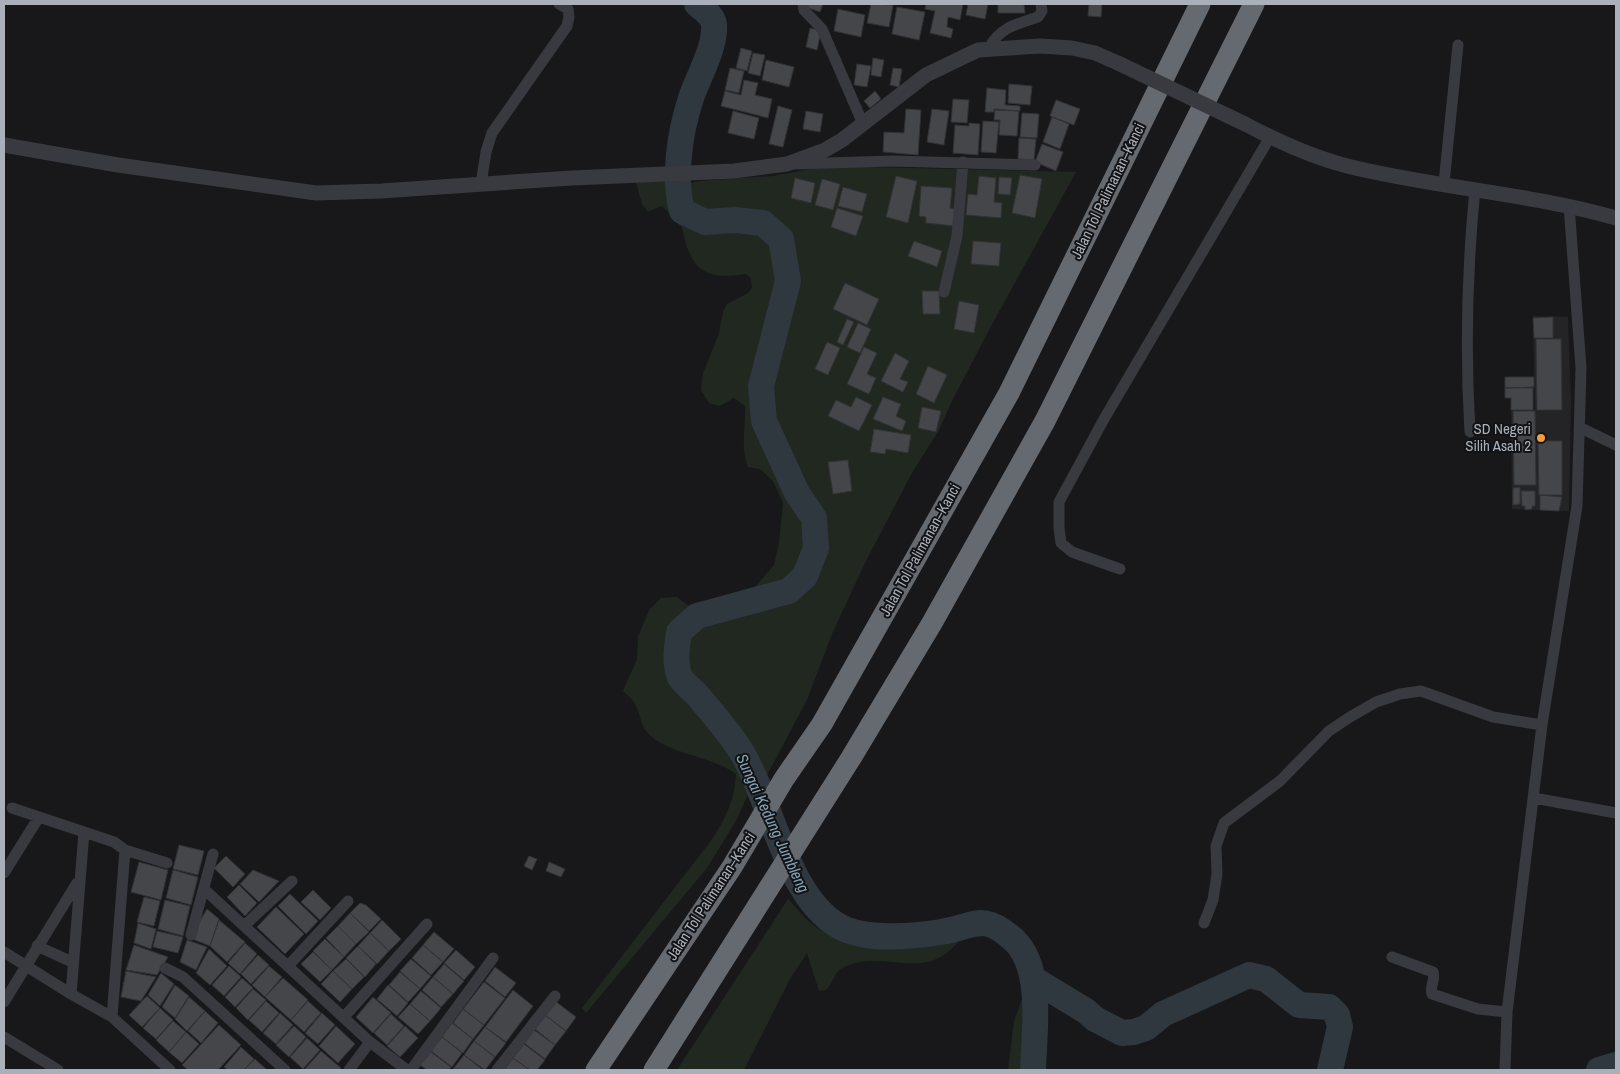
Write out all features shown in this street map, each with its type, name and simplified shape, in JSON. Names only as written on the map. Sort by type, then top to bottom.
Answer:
[{"type":"highway","name":"Jalan Tol Palimanan–Kanci","points":[[596,1070],[732,867],[784,779],[822,724],[1008,393],[1200,4]]},
{"type":"highway","points":[[654,1070],[769,888],[932,622],[1045,420],[1254,4]]},
{"type":"street","points":[[482,184],[486,152],[492,133],[568,26],[570,17],[568,9],[559,4]]},
{"type":"street","points":[[803,4],[804,10],[822,29],[864,124]]},
{"type":"street","points":[[989,48],[995,37],[1002,30],[1038,17],[1042,11],[1041,4]]},
{"type":"street","points":[[1444,183],[1458,45]]},
{"type":"street","points":[[787,164],[834,145],[864,124],[926,74],[962,56],[989,48],[1040,46],[1072,48],[1095,53],[1270,137],[1346,165],[1569,205],[1616,218]]},
{"type":"street","points":[[1120,569],[1072,552],[1061,543],[1059,502],[1104,419],[1270,137]]},
{"type":"street","points":[[4,145],[118,165],[316,193],[734,171],[787,164],[892,161],[1035,166]]},
{"type":"street","points":[[944,292],[958,236],[963,162]]},
{"type":"street","points":[[1470,432],[1466,373],[1468,274],[1474,189]]},
{"type":"street","points":[[1505,1070],[1507,1012],[1542,725],[1577,506],[1581,428],[1581,368],[1569,205]]},
{"type":"street","points":[[1581,428],[1616,445]]},
{"type":"street","points":[[1204,923],[1212,900],[1217,874],[1216,846],[1224,823],[1280,781],[1329,731],[1350,717],[1384,699],[1400,694],[1421,691],[1493,717],[1542,725]]},
{"type":"street","points":[[1534,798],[1616,813]]},
{"type":"street","points":[[12,808],[114,842],[125,850],[167,863]]},
{"type":"street","points":[[4,872],[39,817]]},
{"type":"street","points":[[71,994],[78,881],[84,832]]},
{"type":"street","points":[[112,1017],[125,850]]},
{"type":"street","points":[[191,936],[213,854]]},
{"type":"street","points":[[4,1002],[78,881]]},
{"type":"street","points":[[244,926],[292,881]]},
{"type":"street","points":[[204,889],[370,1042],[409,1070],[493,958]]},
{"type":"street","points":[[288,966],[348,901]]},
{"type":"street","points":[[344,1018],[427,924]]},
{"type":"street","points":[[37,946],[72,962]]},
{"type":"street","points":[[4,952],[112,1017],[170,1070]]},
{"type":"street","points":[[1392,957],[1433,972],[1435,978],[1431,990],[1432,994],[1478,1010],[1507,1012]]},
{"type":"street","points":[[165,968],[183,977],[285,1070]]},
{"type":"street","points":[[497,1070],[555,996]]},
{"type":"street","points":[[4,1037],[58,1070]]},
{"type":"street","points":[[349,1070],[370,1042]]},
{"type":"shaded area","points":[[827,166],[1076,172],[989,330],[938,432],[913,471],[864,565],[832,634],[807,700],[765,779],[749,751],[687,674],[683,652],[685,635],[701,622],[793,597],[811,580],[823,549],[820,515],[802,490],[771,419],[768,387],[795,282],[788,235],[765,216],[734,213],[707,216],[687,206],[684,192],[687,184],[699,181],[772,176]]},
{"type":"shaded area","points":[[664,178],[668,185],[676,216],[704,229],[734,227],[760,229],[775,242],[781,281],[755,385],[758,423],[791,496],[807,520],[809,547],[799,572],[786,585],[749,594],[774,565],[779,543],[783,503],[773,481],[760,469],[748,467],[744,452],[745,406],[734,398],[720,406],[709,403],[701,390],[703,373],[719,333],[723,312],[727,304],[748,293],[752,288],[751,278],[746,274],[731,276],[709,273],[701,268],[694,262],[689,253],[682,227],[666,210],[661,206],[648,212],[642,204],[635,179]]},
{"type":"shaded area","name":"SD Negeri Silih Asah 2","points":[[1533,316],[1568,317],[1571,402],[1569,511],[1512,509],[1511,411],[1535,410]]},
{"type":"shaded area","points":[[677,597],[694,610],[673,629],[669,652],[674,680],[692,699],[737,758],[749,781],[749,792],[736,821],[707,868],[586,1013],[582,1008],[713,838],[726,815],[734,792],[736,774],[716,763],[681,752],[651,736],[643,725],[635,704],[623,691],[637,659],[638,637],[649,610],[661,598]]},
{"type":"shaded area","points":[[788,899],[812,924],[828,934],[866,944],[886,945],[926,942],[964,934],[950,951],[935,960],[920,963],[873,961],[857,963],[841,969],[826,990],[819,991],[807,953],[790,979],[744,1070],[677,1070]]},
{"type":"shaded area","points":[[1022,999],[1024,1070],[1008,1070],[1014,1021]]},
{"type":"building","points":[[808,4],[823,4],[820,12],[806,7]]},
{"type":"building","points":[[871,4],[893,5],[889,27],[867,23]]},
{"type":"building","points":[[926,4],[963,4],[960,20],[948,17],[947,27],[953,29],[951,38],[930,33],[935,11],[925,9]]},
{"type":"building","points":[[968,4],[988,4],[985,19],[966,15]]},
{"type":"building","points":[[998,4],[1024,4],[1025,13],[998,13]]},
{"type":"building","points":[[1089,4],[1102,4],[1101,17],[1088,16]]},
{"type":"building","points":[[897,7],[925,12],[919,40],[892,34]]},
{"type":"building","points":[[838,9],[865,15],[861,37],[834,31]]},
{"type":"building","points":[[810,28],[821,31],[817,50],[806,47]]},
{"type":"building","points":[[741,48],[752,51],[747,71],[736,68]]},
{"type":"building","points":[[753,53],[765,55],[760,76],[748,73]]},
{"type":"building","points":[[873,58],[884,60],[881,77],[871,75]]},
{"type":"building","points":[[766,60],[794,67],[789,87],[762,80]]},
{"type":"building","points":[[857,64],[871,66],[867,87],[854,85]]},
{"type":"building","points":[[730,68],[744,71],[739,93],[725,90]]},
{"type":"building","points":[[893,68],[902,69],[899,87],[890,85]]},
{"type":"building","points":[[744,80],[758,83],[755,95],[772,99],[768,118],[721,106],[725,91],[741,95]]},
{"type":"building","points":[[1009,84],[1032,86],[1030,105],[1008,103]]},
{"type":"building","points":[[987,88],[1006,90],[1005,105],[1020,106],[1020,111],[994,109],[994,112],[985,112]]},
{"type":"building","points":[[875,91],[881,99],[870,108],[864,101]]},
{"type":"building","points":[[953,99],[969,100],[967,123],[951,122]]},
{"type":"building","points":[[1056,100],[1080,109],[1074,125],[1050,116]]},
{"type":"building","points":[[778,106],[792,110],[783,147],[769,144]]},
{"type":"building","points":[[906,109],[921,110],[918,155],[883,152],[884,132],[904,133]]},
{"type":"building","points":[[932,109],[949,111],[944,145],[927,142]]},
{"type":"building","points":[[995,110],[1019,111],[1017,136],[999,135],[1000,120],[994,120]]},
{"type":"building","points":[[733,111],[759,118],[754,139],[728,133]]},
{"type":"building","points":[[806,111],[823,114],[820,132],[803,129]]},
{"type":"building","points":[[1022,113],[1039,114],[1037,138],[1020,137]]},
{"type":"building","points":[[1052,117],[1069,124],[1060,149],[1043,142]]},
{"type":"building","points":[[983,121],[999,122],[996,153],[981,152]]},
{"type":"building","points":[[969,123],[980,124],[978,155],[953,153],[955,125],[969,126]]},
{"type":"building","points":[[1019,138],[1036,139],[1034,160],[1018,159]]},
{"type":"building","points":[[1042,144],[1063,152],[1056,171],[1035,162]]},
{"type":"building","points":[[1020,175],[1042,179],[1035,218],[1012,213]]},
{"type":"building","points":[[896,176],[917,181],[908,223],[886,217]]},
{"type":"building","points":[[979,176],[996,178],[994,202],[1002,203],[1001,218],[966,215],[968,194],[977,195]]},
{"type":"building","points":[[999,177],[1012,178],[1010,195],[998,194]]},
{"type":"building","points":[[795,178],[815,183],[811,203],[791,198]]},
{"type":"building","points":[[822,179],[840,184],[833,210],[815,205]]},
{"type":"building","points":[[921,186],[952,188],[950,208],[956,209],[954,226],[926,223],[926,217],[919,216]]},
{"type":"building","points":[[843,187],[867,194],[862,212],[838,206]]},
{"type":"building","points":[[837,208],[863,216],[856,236],[831,227]]},
{"type":"building","points":[[914,241],[942,251],[937,267],[908,256]]},
{"type":"building","points":[[973,241],[1001,243],[999,266],[971,264]]},
{"type":"building","points":[[845,283],[879,299],[867,325],[833,309]]},
{"type":"building","points":[[922,291],[939,291],[940,314],[923,314]]},
{"type":"building","points":[[959,301],[979,305],[974,333],[954,329]]},
{"type":"building","points":[[1553,317],[1553,338],[1534,338],[1533,318]]},
{"type":"building","points":[[847,319],[854,322],[843,345],[837,342]]},
{"type":"building","points":[[858,323],[871,329],[860,353],[847,347]]},
{"type":"building","points":[[1536,339],[1561,339],[1562,410],[1537,410]]},
{"type":"building","points":[[827,342],[840,348],[828,375],[815,369]]},
{"type":"building","points":[[864,347],[877,353],[867,374],[876,378],[869,394],[847,384]]},
{"type":"building","points":[[895,353],[909,361],[900,379],[908,382],[903,392],[881,381]]},
{"type":"building","points":[[928,366],[947,375],[934,403],[916,394]]},
{"type":"building","points":[[1505,377],[1534,377],[1534,387],[1505,388]]},
{"type":"building","points":[[1505,388],[1533,388],[1533,410],[1511,410],[1511,398],[1505,398]]},
{"type":"building","points":[[856,397],[872,405],[859,431],[828,416],[836,400],[851,407]]},
{"type":"building","points":[[883,397],[901,404],[896,416],[906,421],[902,431],[873,419]]},
{"type":"building","points":[[922,407],[941,411],[936,432],[918,428]]},
{"type":"building","points":[[1513,411],[1535,411],[1536,485],[1514,485]]},
{"type":"building","points":[[874,429],[911,435],[908,453],[886,449],[885,454],[870,452]]},
{"type":"building","points":[[1538,441],[1562,441],[1562,495],[1539,495]]},
{"type":"building","points":[[848,460],[852,491],[833,494],[828,462]]},
{"type":"building","points":[[1520,487],[1520,504],[1513,505],[1513,488]]},
{"type":"building","points":[[1521,491],[1535,491],[1535,506],[1532,506],[1532,509],[1525,510],[1525,506],[1522,506]]},
{"type":"building","points":[[1540,495],[1562,497],[1559,511],[1540,510]]},
{"type":"building","points":[[179,845],[204,851],[198,875],[173,869]]},
{"type":"building","points":[[226,856],[245,874],[233,887],[214,868]]},
{"type":"building","points":[[529,856],[537,859],[532,870],[524,866]]},
{"type":"building","points":[[139,862],[168,870],[161,900],[131,892]]},
{"type":"building","points":[[549,862],[565,869],[561,877],[546,871]]},
{"type":"building","points":[[173,870],[198,877],[191,905],[166,898]]},
{"type":"building","points":[[253,870],[279,881],[259,902],[240,884]]},
{"type":"building","points":[[239,885],[257,903],[245,916],[227,897]]},
{"type":"building","points":[[313,890],[331,908],[320,920],[301,902]]},
{"type":"building","points":[[290,894],[318,921],[306,934],[278,906]]},
{"type":"building","points":[[144,897],[160,901],[154,926],[137,922]]},
{"type":"building","points":[[165,900],[190,906],[183,936],[158,929]]},
{"type":"building","points":[[360,903],[366,905],[381,919],[369,931],[350,913]]},
{"type":"building","points":[[276,907],[304,934],[285,954],[257,927]]},
{"type":"building","points":[[207,909],[219,919],[210,946],[190,938]]},
{"type":"building","points":[[350,913],[369,932],[356,944],[338,926]]},
{"type":"building","points":[[219,920],[245,942],[227,962],[210,946]]},
{"type":"building","points":[[382,920],[401,939],[389,951],[370,933]]},
{"type":"building","points":[[138,923],[156,929],[151,949],[134,943]]},
{"type":"building","points":[[338,926],[356,944],[344,957],[326,938]]},
{"type":"building","points":[[157,931],[183,937],[178,953],[153,947]]},
{"type":"building","points":[[434,932],[454,949],[443,962],[423,945]]},
{"type":"building","points":[[370,933],[389,951],[377,964],[358,946]]},
{"type":"building","points":[[325,939],[344,957],[332,970],[313,951]]},
{"type":"building","points":[[187,940],[207,947],[196,970],[180,962]]},
{"type":"building","points":[[245,943],[257,954],[240,974],[228,963]]},
{"type":"building","points":[[134,945],[168,957],[157,975],[126,970]]},
{"type":"building","points":[[423,945],[443,962],[431,975],[412,958]]},
{"type":"building","points":[[358,946],[376,964],[365,977],[346,958]]},
{"type":"building","points":[[209,949],[227,966],[210,985],[196,973]]},
{"type":"building","points":[[456,950],[475,967],[464,980],[444,963]]},
{"type":"building","points":[[313,952],[332,970],[320,982],[301,964]]},
{"type":"building","points":[[258,955],[269,965],[251,984],[241,974]]},
{"type":"building","points":[[346,959],[364,977],[352,989],[333,971]]},
{"type":"building","points":[[411,959],[431,976],[420,989],[400,971]]},
{"type":"building","points":[[444,964],[464,981],[453,994],[433,977]]},
{"type":"building","points":[[229,966],[241,977],[224,996],[212,985]]},
{"type":"building","points":[[269,966],[282,977],[265,997],[252,985]]},
{"type":"building","points":[[495,967],[516,983],[505,997],[485,981]]},
{"type":"building","points":[[126,971],[156,977],[141,1001],[121,997]]},
{"type":"building","points":[[333,971],[352,989],[340,1002],[321,984]]},
{"type":"building","points":[[400,972],[420,989],[408,1002],[389,985]]},
{"type":"building","points":[[161,973],[174,984],[160,1006],[148,995]]},
{"type":"building","points":[[433,977],[453,994],[441,1007],[422,990]]},
{"type":"building","points":[[242,978],[253,988],[235,1007],[225,997]]},
{"type":"building","points":[[283,978],[308,1000],[291,1020],[265,997]]},
{"type":"building","points":[[484,982],[505,998],[484,1025],[463,1009]]},
{"type":"building","points":[[175,985],[189,996],[175,1018],[162,1007]]},
{"type":"building","points":[[388,985],[408,1003],[397,1016],[377,999]]},
{"type":"building","points":[[253,989],[266,1000],[248,1020],[236,1008]]},
{"type":"building","points":[[513,990],[533,1006],[506,1042],[485,1027]]},
{"type":"building","points":[[421,991],[441,1008],[430,1021],[410,1004]]},
{"type":"building","points":[[147,996],[160,1008],[142,1027],[129,1015]]},
{"type":"building","points":[[189,997],[205,1011],[187,1031],[175,1019]]},
{"type":"building","points":[[373,997],[391,1013],[373,1033],[356,1017]]},
{"type":"building","points":[[266,1001],[279,1013],[262,1032],[249,1020]]},
{"type":"building","points":[[308,1001],[321,1013],[304,1032],[291,1020]]},
{"type":"building","points":[[555,1001],[576,1017],[566,1031],[545,1015]]},
{"type":"building","points":[[410,1004],[430,1021],[418,1034],[398,1017]]},
{"type":"building","points":[[160,1008],[173,1020],[156,1039],[143,1028]]},
{"type":"building","points":[[463,1009],[484,1025],[473,1039],[453,1023]]},
{"type":"building","points":[[205,1011],[218,1023],[201,1043],[188,1031]]},
{"type":"building","points":[[280,1013],[293,1025],[276,1044],[263,1033]]},
{"type":"building","points":[[322,1013],[335,1025],[318,1044],[305,1033]]},
{"type":"building","points":[[391,1014],[404,1026],[387,1045],[374,1033]]},
{"type":"building","points":[[545,1015],[566,1031],[555,1045],[535,1029]]},
{"type":"building","points":[[173,1021],[186,1032],[169,1052],[156,1040]]},
{"type":"building","points":[[452,1023],[473,1039],[463,1053],[442,1037]]},
{"type":"building","points":[[219,1025],[241,1045],[218,1070],[188,1070],[182,1065]]},
{"type":"building","points":[[294,1026],[306,1037],[289,1057],[276,1045]]},
{"type":"building","points":[[336,1026],[355,1044],[338,1063],[319,1046]]},
{"type":"building","points":[[405,1026],[418,1038],[400,1057],[387,1046]]},
{"type":"building","points":[[485,1027],[506,1043],[495,1057],[474,1041]]},
{"type":"building","points":[[534,1030],[555,1045],[545,1059],[524,1043]]},
{"type":"building","points":[[186,1032],[199,1044],[182,1063],[169,1052]]},
{"type":"building","points":[[442,1037],[462,1053],[452,1067],[431,1051]]},
{"type":"building","points":[[307,1038],[320,1050],[303,1069],[290,1057]]},
{"type":"building","points":[[474,1041],[495,1057],[485,1070],[464,1055]]},
{"type":"building","points":[[524,1044],[545,1060],[537,1070],[530,1070],[513,1058]]},
{"type":"building","points":[[241,1047],[254,1059],[244,1070],[228,1070],[224,1067]]},
{"type":"building","points":[[321,1051],[341,1068],[339,1070],[304,1070]]},
{"type":"building","points":[[431,1052],[451,1067],[449,1070],[427,1070],[420,1065]]},
{"type":"building","points":[[464,1055],[483,1070],[453,1069]]},
{"type":"building","points":[[513,1058],[530,1070],[504,1070]]},
{"type":"building","points":[[255,1059],[267,1070],[244,1070]]},
{"type":"waterway","name":"Sungai Kedung Jumbleng","points":[[697,4],[712,18],[714,33],[709,52],[691,98],[681,139],[678,183],[682,211],[705,222],[734,220],[763,223],[781,239],[788,281],[761,386],[764,421],[797,493],[814,518],[816,548],[805,576],[789,591],[697,616],[679,632],[676,654],[678,672],[682,680],[698,696],[734,740],[744,756],[797,879],[811,901],[827,918],[847,930],[881,936],[931,933],[986,923],[1003,931],[1014,940],[1023,952],[1030,967],[1033,984],[1035,1001],[1033,1070]]},
{"type":"waterway","points":[[1033,979],[1086,1011],[1095,1019],[1122,1033],[1146,1028],[1163,1014],[1249,975],[1266,979],[1299,1005],[1329,1007],[1337,1015],[1340,1027],[1330,1070]]},
{"type":"waterway","points":[[1599,1070],[1616,1065]]},
{"type":"place","name":"SD Negeri Silih Asah 2","points":[[1541,438]]}]
